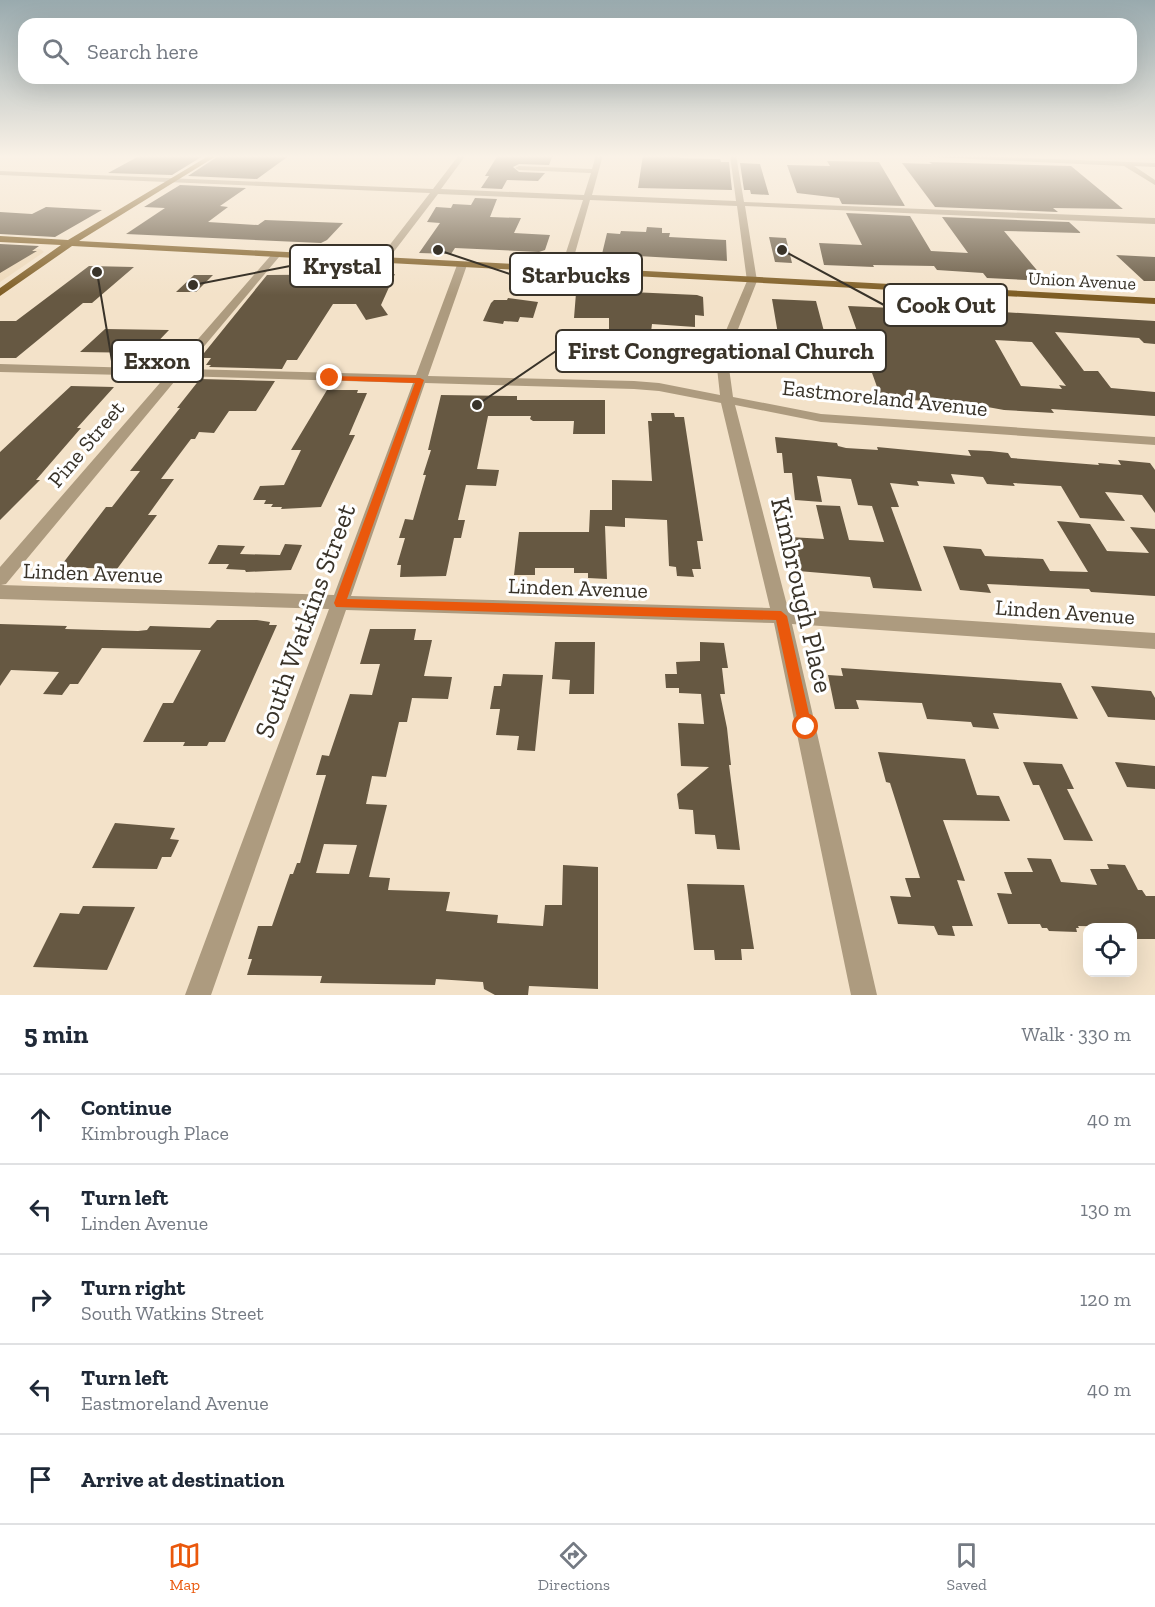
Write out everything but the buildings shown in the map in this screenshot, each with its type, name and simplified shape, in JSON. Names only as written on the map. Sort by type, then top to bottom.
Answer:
[{"type":"main road","points":[[0,293],[71,243],[140,201]]},
{"type":"main road","name":"Union Avenue","points":[[0,238],[565,271],[1155,301]]},
{"type":"street","points":[[383,260],[430,201]]},
{"type":"street","points":[[565,271],[588,201]]},
{"type":"street","points":[[724,201],[1155,221]]},
{"type":"street","points":[[741,202],[752,281]]},
{"type":"street","name":"Pine Street","points":[[0,579],[276,255]]},
{"type":"street","name":"South Watkins Street","points":[[198,995],[462,265]]},
{"type":"street","name":"Kimbrough Place","points":[[752,281],[725,347],[723,368],[727,400],[781,616],[864,995]]},
{"type":"street","name":"Eastmoreland Avenue","points":[[0,368],[634,385],[658,387],[821,418],[1155,441]]},
{"type":"street","name":"Linden Avenue","points":[[0,592],[781,616],[1155,641]]},
{"type":"shaded area","points":[[0,247],[40,249],[44,252],[0,282]]},
{"type":"place","name":"Starbucks","points":[[438,250]]},
{"type":"place","name":"Cook Out","points":[[782,250]]},
{"type":"place","name":"Exxon","points":[[97,272]]},
{"type":"place","name":"Krystal","points":[[193,285]]},
{"type":"place","name":"First Congregational Church","points":[[477,405]]},
{"type":"route","points":[[330,378],[420,380],[340,603],[781,616],[806,727]]}]
